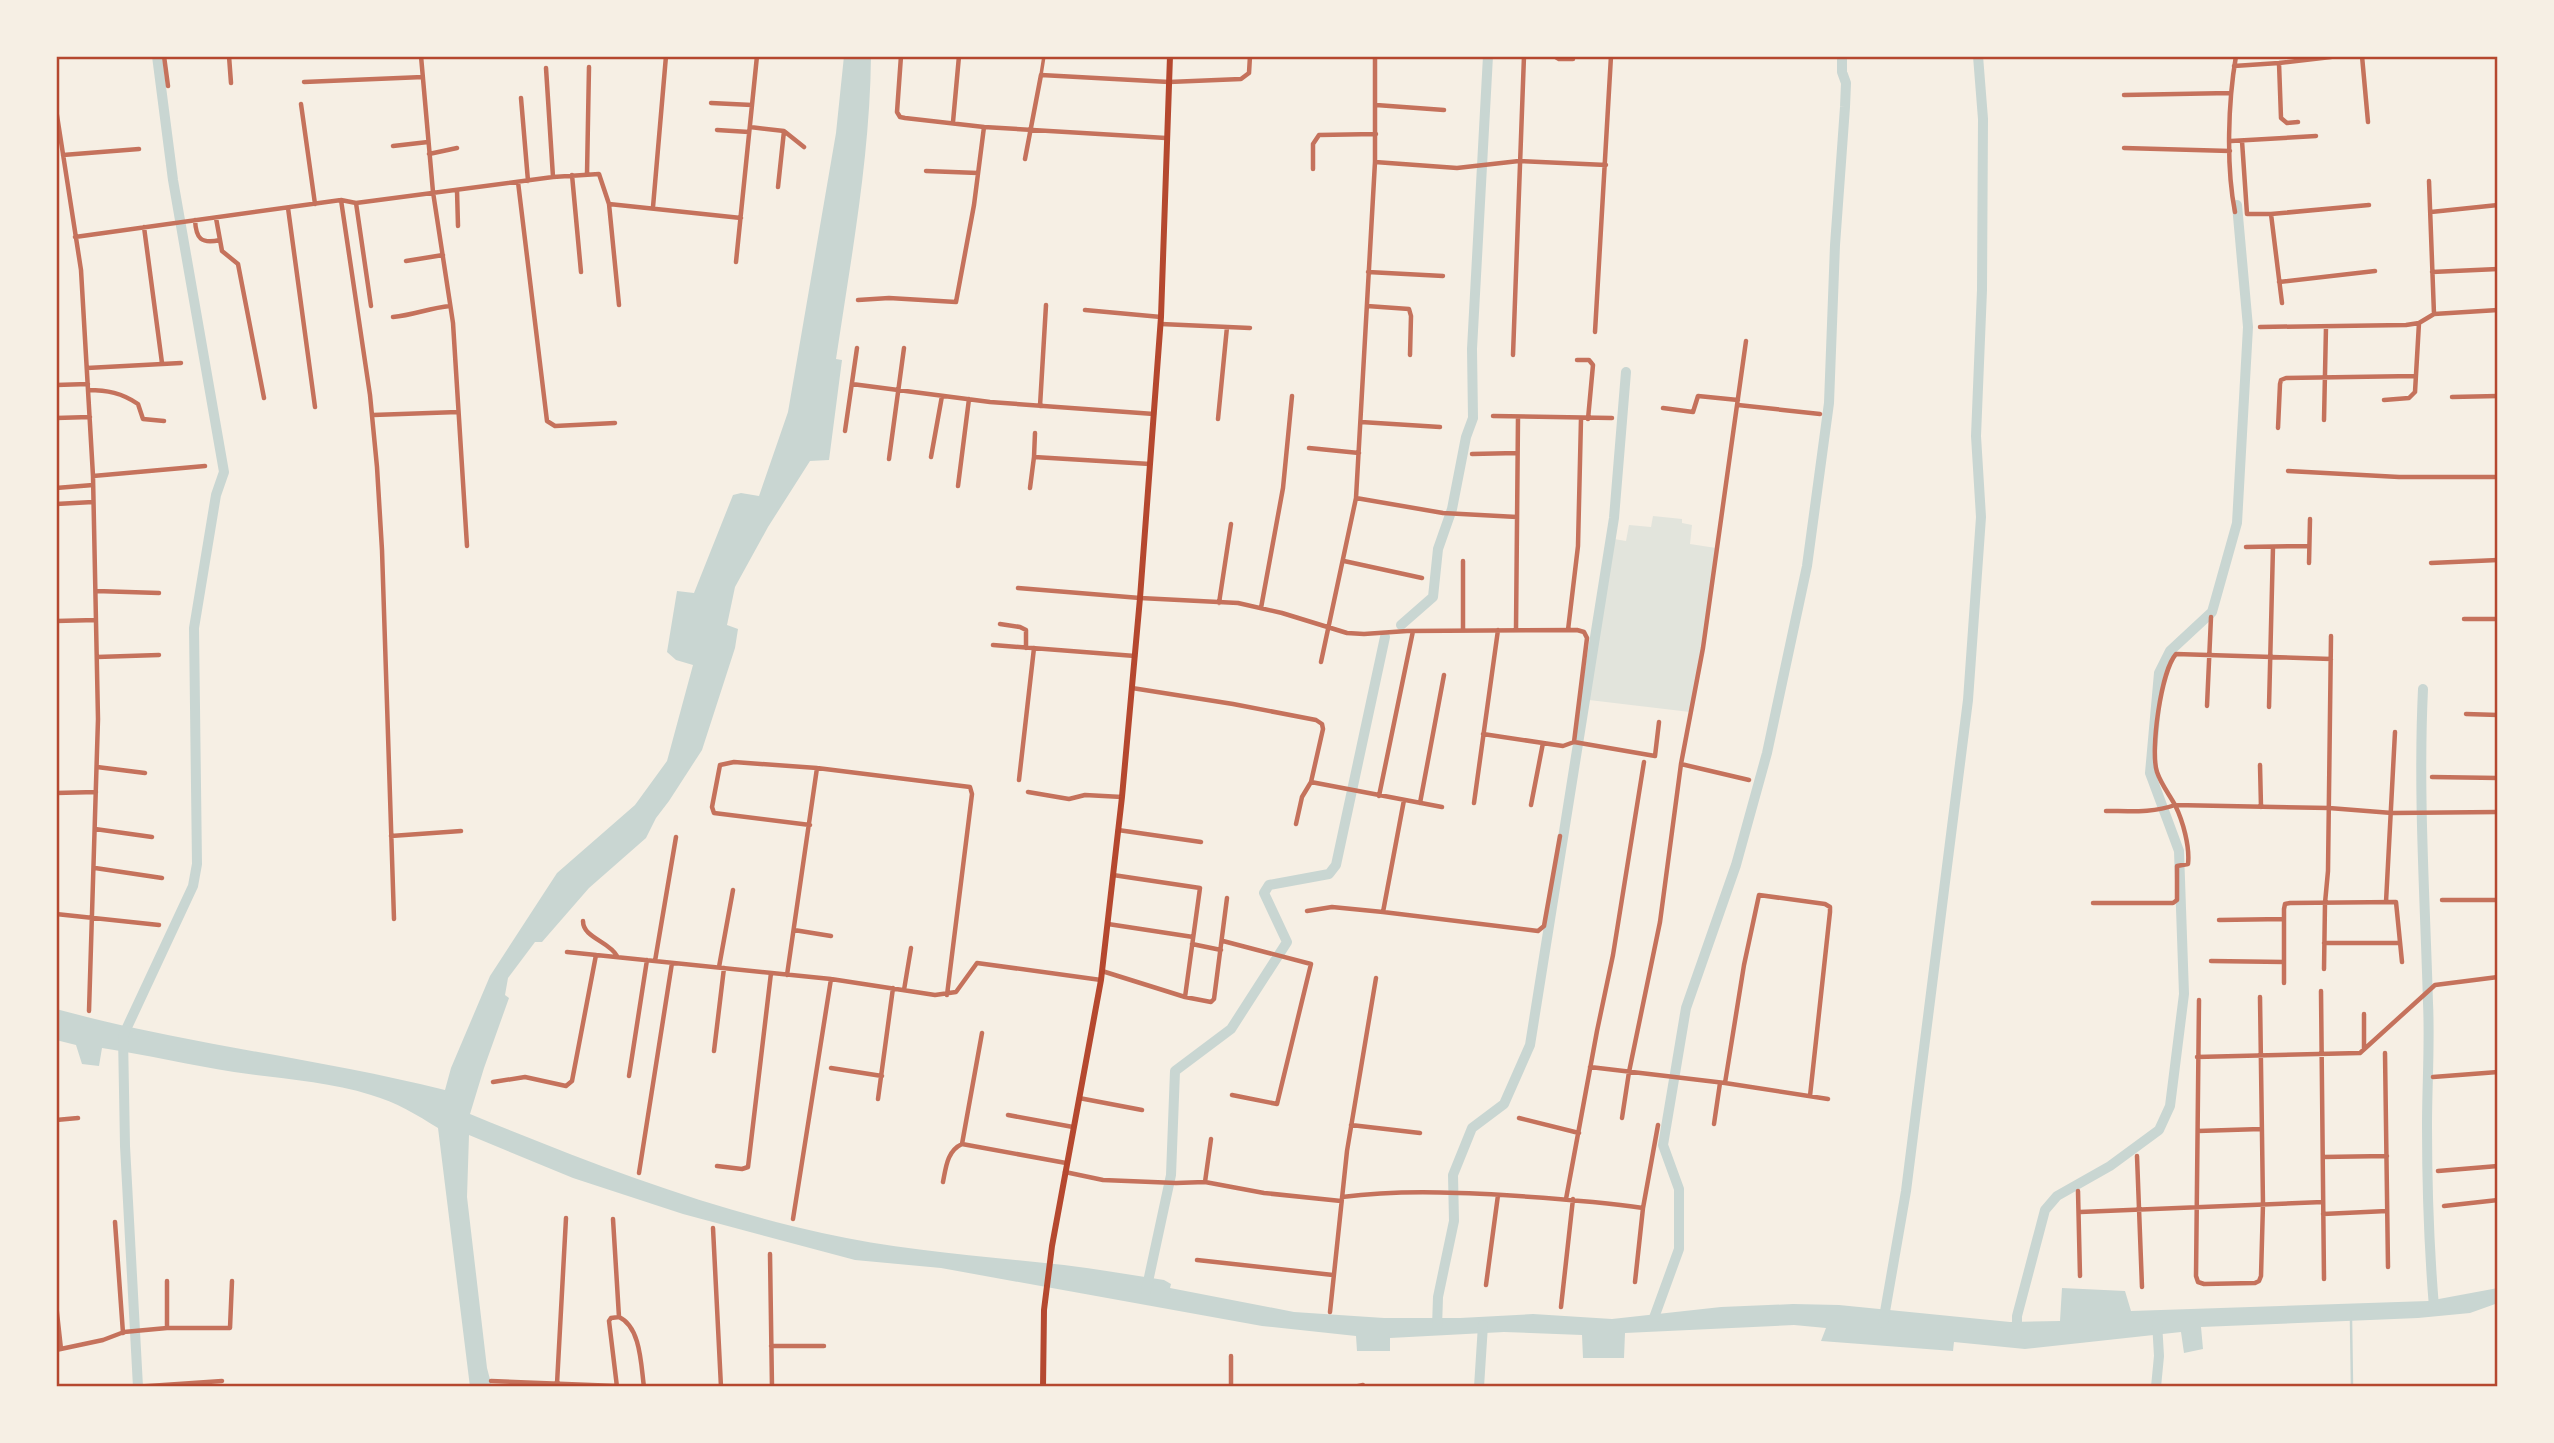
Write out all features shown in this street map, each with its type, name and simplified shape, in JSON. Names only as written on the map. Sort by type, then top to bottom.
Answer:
[{"type":"main road","points":[[1043,1387],[1044,1310],[1052,1246],[1101,980],[1122,797],[1161,320],[1170,56]]},
{"type":"street","points":[[164,56],[168,86]]},
{"type":"street","points":[[229,56],[231,83]]},
{"type":"street","points":[[421,56],[433,192],[450,306],[467,546]]},
{"type":"street","points":[[653,207],[666,56]]},
{"type":"street","points":[[736,262],[757,56]]},
{"type":"street","points":[[901,56],[897,112],[900,117],[984,127],[1166,138]]},
{"type":"street","points":[[953,122],[959,56]]},
{"type":"street","points":[[1025,159],[1044,56]]},
{"type":"street","points":[[1041,75],[1170,82],[1241,79],[1249,74],[1250,56]]},
{"type":"street","points":[[1321,662],[1356,498],[1375,162],[1375,56]]},
{"type":"street","points":[[1513,355],[1524,56]]},
{"type":"street","points":[[1554,56],[1559,59],[1573,59]]},
{"type":"street","points":[[1595,332],[1611,56]]},
{"type":"street","points":[[2235,212],[2230,151],[2230,93],[2236,56]]},
{"type":"street","points":[[2362,56],[2368,122]]},
{"type":"street","points":[[2234,66],[2331,57]]},
{"type":"street","points":[[2279,63],[2281,118],[2287,123],[2298,122]]},
{"type":"street","points":[[587,174],[589,66]]},
{"type":"street","points":[[546,68],[553,177]]},
{"type":"street","points":[[304,82],[423,77]]},
{"type":"street","points":[[2123,95],[2230,93]]},
{"type":"street","points":[[522,98],[528,181]]},
{"type":"street","points":[[711,103],[752,105]]},
{"type":"street","points":[[301,104],[315,204]]},
{"type":"street","points":[[1376,105],[1444,110]]},
{"type":"street","points":[[56,109],[81,270],[93,476],[97,767],[89,1011]]},
{"type":"street","points":[[858,300],[890,298],[957,302],[975,205],[984,127]]},
{"type":"street","points":[[717,131],[785,131],[804,147]]},
{"type":"street","points":[[778,187],[785,131]]},
{"type":"street","points":[[1313,169],[1313,144],[1319,135],[1376,134]]},
{"type":"street","points":[[2231,141],[2316,136]]},
{"type":"street","points":[[2242,141],[2247,214],[2369,205]]},
{"type":"street","points":[[393,146],[428,142]]},
{"type":"street","points":[[429,154],[457,148]]},
{"type":"street","points":[[2124,148],[2230,151]]},
{"type":"street","points":[[63,155],[139,149]]},
{"type":"street","points":[[1375,162],[1457,168],[1519,161],[1606,165]]},
{"type":"street","points":[[926,171],[978,173]]},
{"type":"street","points":[[75,237],[341,200],[356,203],[587,174],[601,176],[609,204],[619,305]]},
{"type":"street","points":[[572,175],[582,272]]},
{"type":"street","points":[[2429,181],[2434,314]]},
{"type":"street","points":[[518,183],[547,421],[555,426],[615,423]]},
{"type":"street","points":[[457,190],[458,226]]},
{"type":"street","points":[[341,200],[373,415],[382,550],[394,919]]},
{"type":"street","points":[[356,203],[371,306]]},
{"type":"street","points":[[609,204],[740,218]]},
{"type":"street","points":[[2431,212],[2498,205]]},
{"type":"street","points":[[288,208],[315,407]]},
{"type":"street","points":[[2271,214],[2282,303]]},
{"type":"street","points":[[216,218],[222,251],[238,264],[264,398]]},
{"type":"street","points":[[195,220],[199,240],[220,240]]},
{"type":"street","points":[[144,227],[162,363]]},
{"type":"street","points":[[406,261],[443,256]]},
{"type":"street","points":[[2432,272],[2498,269]]},
{"type":"street","points":[[2279,282],[2375,271]]},
{"type":"street","points":[[1368,272],[1443,276]]},
{"type":"street","points":[[1040,405],[1046,305]]},
{"type":"street","points":[[393,317],[416,315],[428,308],[450,306]]},
{"type":"street","points":[[1367,306],[1409,309],[1412,316],[1410,355]]},
{"type":"street","points":[[1085,310],[1250,328]]},
{"type":"street","points":[[2260,327],[2419,323],[2434,314],[2498,310]]},
{"type":"street","points":[[2384,400],[2412,397],[2415,392],[2419,323]]},
{"type":"street","points":[[1218,419],[1227,327]]},
{"type":"street","points":[[2324,420],[2326,327]]},
{"type":"street","points":[[1622,1118],[1629,1072],[1657,943],[1681,764],[1703,648],[1746,341]]},
{"type":"street","points":[[845,432],[857,348]]},
{"type":"street","points":[[889,459],[904,348]]},
{"type":"street","points":[[1568,630],[1578,546],[1584,419],[1593,365],[1589,360],[1577,360]]},
{"type":"street","points":[[87,368],[181,363]]},
{"type":"street","points":[[2278,428],[2281,380],[2415,376]]},
{"type":"street","points":[[852,384],[969,399],[1154,414]]},
{"type":"street","points":[[56,385],[88,387],[119,394],[138,404],[143,419],[164,421]]},
{"type":"street","points":[[931,457],[942,396]]},
{"type":"street","points":[[1663,408],[1693,412],[1698,396],[1820,414]]},
{"type":"street","points":[[2452,397],[2498,396]]},
{"type":"street","points":[[1261,608],[1283,488],[1292,397]]},
{"type":"street","points":[[958,485],[969,399]]},
{"type":"street","points":[[373,415],[458,412]]},
{"type":"street","points":[[1493,416],[1612,418]]},
{"type":"street","points":[[56,418],[90,417]]},
{"type":"street","points":[[1516,630],[1518,417]]},
{"type":"street","points":[[1361,422],[1440,428]]},
{"type":"street","points":[[1030,488],[1035,433]]},
{"type":"street","points":[[1309,448],[1359,453]]},
{"type":"street","points":[[1472,454],[1517,453]]},
{"type":"street","points":[[1034,457],[1150,464]]},
{"type":"street","points":[[93,476],[205,466]]},
{"type":"street","points":[[2288,471],[2399,478],[2498,477]]},
{"type":"street","points":[[56,488],[93,485]]},
{"type":"street","points":[[1356,498],[1456,515],[1517,517]]},
{"type":"street","points":[[56,504],[93,502]]},
{"type":"street","points":[[2309,520],[2309,564]]},
{"type":"street","points":[[1219,603],[1231,524]]},
{"type":"street","points":[[2246,547],[2309,546]]},
{"type":"street","points":[[2269,707],[2273,547]]},
{"type":"street","points":[[2431,563],[2498,560]]},
{"type":"street","points":[[1344,561],[1422,578]]},
{"type":"street","points":[[1463,630],[1464,561]]},
{"type":"street","points":[[1018,588],[1238,603],[1347,633],[1463,630],[1584,632],[1587,638],[1579,742]]},
{"type":"street","points":[[96,591],[159,593]]},
{"type":"street","points":[[2207,706],[2211,617]]},
{"type":"street","points":[[2465,620],[2498,619]]},
{"type":"street","points":[[56,621],[96,620]]},
{"type":"street","points":[[1000,624],[1026,630],[1026,648]]},
{"type":"street","points":[[1474,803],[1498,630]]},
{"type":"street","points":[[1379,796],[1413,631]]},
{"type":"street","points":[[2324,969],[2331,636]]},
{"type":"street","points":[[993,645],[1135,656]]},
{"type":"street","points":[[1019,780],[1034,648]]},
{"type":"street","points":[[2094,903],[2173,903],[2177,900],[2179,866],[2189,862],[2188,852],[2160,781],[2154,755],[2161,690],[2169,665],[2176,654],[2331,659]]},
{"type":"street","points":[[97,657],[159,655]]},
{"type":"street","points":[[1420,803],[1444,676]]},
{"type":"street","points":[[1132,688],[1233,704],[1316,720],[1322,724],[1311,782],[1302,797],[1296,824]]},
{"type":"street","points":[[2466,714],[2498,715]]},
{"type":"street","points":[[1483,734],[1563,746],[1579,742],[1655,756],[1659,722]]},
{"type":"street","points":[[2386,902],[2395,732]]},
{"type":"street","points":[[1531,805],[1542,743]]},
{"type":"street","points":[[1566,1199],[1590,1066],[1614,955],[1644,762]]},
{"type":"street","points":[[810,825],[714,813],[712,807],[719,770],[723,763],[817,768],[959,784],[972,789],[947,995]]},
{"type":"street","points":[[1681,764],[1749,780]]},
{"type":"street","points":[[2260,765],[2261,807]]},
{"type":"street","points":[[97,767],[145,773]]},
{"type":"street","points":[[787,975],[817,768]]},
{"type":"street","points":[[2432,777],[2498,778]]},
{"type":"street","points":[[1311,782],[1442,807]]},
{"type":"street","points":[[56,793],[96,792]]},
{"type":"street","points":[[1028,792],[1069,799],[1085,795],[1122,797]]},
{"type":"street","points":[[1383,912],[1404,800]]},
{"type":"street","points":[[2106,811],[2170,807],[2261,807],[2329,808],[2392,813],[2498,813]]},
{"type":"street","points":[[95,829],[152,837]]},
{"type":"street","points":[[1118,830],[1201,842]]},
{"type":"street","points":[[391,836],[461,831]]},
{"type":"street","points":[[1307,911],[1332,907],[1538,931],[1544,926],[1560,836]]},
{"type":"street","points":[[655,961],[676,837]]},
{"type":"street","points":[[94,867],[162,878]]},
{"type":"street","points":[[1113,875],[1200,888],[1185,997]]},
{"type":"street","points":[[714,1051],[721,967],[733,890]]},
{"type":"street","points":[[1714,1124],[1756,900],[1763,894],[1830,907],[1810,1096]]},
{"type":"street","points":[[1102,971],[1207,1003],[1214,999],[1227,898]]},
{"type":"street","points":[[2442,900],[2498,900]]},
{"type":"street","points":[[2284,982],[2285,904],[2396,901],[2402,962]]},
{"type":"street","points":[[56,914],[159,925]]},
{"type":"street","points":[[2219,920],[2284,919]]},
{"type":"street","points":[[583,921],[586,932],[610,946],[618,957]]},
{"type":"street","points":[[1107,924],[1193,937]]},
{"type":"street","points":[[794,930],[831,936]]},
{"type":"street","points":[[1223,941],[1311,964],[1277,1104],[1231,1095]]},
{"type":"street","points":[[2324,943],[2400,943]]},
{"type":"street","points":[[1192,944],[1221,950]]},
{"type":"street","points":[[904,990],[911,948]]},
{"type":"street","points":[[567,952],[831,979],[947,995],[962,986],[976,963],[1101,980]]},
{"type":"street","points":[[493,1082],[525,1077],[566,1087],[572,1081],[596,955]]},
{"type":"street","points":[[629,1076],[647,960]]},
{"type":"street","points":[[2211,961],[2284,962]]},
{"type":"street","points":[[639,1172],[672,962]]},
{"type":"street","points":[[717,1166],[742,1169],[748,1167],[771,973]]},
{"type":"street","points":[[2197,1057],[2353,1054],[2364,1050],[2435,985],[2498,977]]},
{"type":"street","points":[[1330,1312],[1351,1125],[1376,978]]},
{"type":"street","points":[[793,1219],[831,979]]},
{"type":"street","points":[[878,1099],[893,988]]},
{"type":"street","points":[[2321,991],[2324,1279]]},
{"type":"street","points":[[2199,1000],[2199,1208],[2196,1276],[2199,1282],[2255,1283],[2261,1276],[2263,1204],[2260,996]]},
{"type":"street","points":[[2364,1014],[2364,1050]]},
{"type":"street","points":[[962,1144],[982,1033]]},
{"type":"street","points":[[2385,1053],[2388,1267]]},
{"type":"street","points":[[1590,1066],[1828,1099]]},
{"type":"street","points":[[831,1068],[882,1076]]},
{"type":"street","points":[[2433,1077],[2498,1072]]},
{"type":"street","points":[[1079,1098],[1142,1110]]},
{"type":"street","points":[[1008,1115],[1073,1127]]},
{"type":"street","points":[[56,1120],[78,1118]]},
{"type":"street","points":[[1520,1118],[1579,1133]]},
{"type":"street","points":[[1351,1125],[1420,1133]]},
{"type":"street","points":[[1635,1282],[1643,1208],[1658,1125]]},
{"type":"street","points":[[2198,1131],[2261,1129]]},
{"type":"street","points":[[1205,1182],[1210,1139]]},
{"type":"street","points":[[943,1182],[950,1154],[962,1144],[1066,1163]]},
{"type":"street","points":[[2137,1156],[2142,1287]]},
{"type":"street","points":[[2323,1157],[2387,1156]]},
{"type":"street","points":[[2438,1171],[2498,1166]]},
{"type":"street","points":[[1065,1172],[1103,1180],[1205,1182],[1264,1194],[1342,1199],[1437,1192],[1573,1199],[1643,1208]]},
{"type":"street","points":[[2078,1191],[2080,1276]]},
{"type":"street","points":[[1486,1285],[1497,1195]]},
{"type":"street","points":[[1562,1307],[1573,1199]]},
{"type":"street","points":[[2444,1206],[2498,1200]]},
{"type":"street","points":[[2080,1212],[2323,1202]]},
{"type":"street","points":[[2323,1213],[2388,1211]]},
{"type":"street","points":[[557,1384],[566,1218]]},
{"type":"street","points":[[613,1219],[619,1317]]},
{"type":"street","points":[[116,1222],[123,1332]]},
{"type":"street","points":[[713,1228],[721,1387]]},
{"type":"street","points":[[770,1254],[772,1387]]},
{"type":"street","points":[[1197,1260],[1333,1275]]},
{"type":"street","points":[[167,1281],[167,1328]]},
{"type":"street","points":[[56,1304],[59,1349],[103,1340],[123,1332],[167,1328],[230,1328],[232,1281]]},
{"type":"street","points":[[491,1381],[617,1387],[609,1321],[619,1317],[632,1329],[641,1361],[644,1387]]},
{"type":"street","points":[[771,1346],[824,1346]]},
{"type":"street","points":[[1231,1356],[1231,1387]]},
{"type":"street","points":[[136,1387],[222,1381]]},
{"type":"street","points":[[1354,1387],[1363,1385]]},
{"type":"shaded area","points":[[844,56],[871,56],[870,94],[859,208],[836,359],[842,360],[829,460],[810,461],[768,527],[735,587],[727,625],[738,629],[735,648],[702,750],[656,818],[646,838],[589,888],[542,942],[535,942],[508,978],[505,995],[509,998],[470,1114],[687,1196],[822,1233],[912,1249],[1064,1265],[1164,1280],[1171,1284],[1170,1288],[1294,1312],[1384,1318],[1533,1314],[1612,1319],[1721,1307],[1793,1304],[1839,1305],[2010,1322],[2060,1321],[2062,1288],[2125,1291],[2131,1311],[2428,1301],[2498,1288],[2498,1303],[2470,1313],[2418,1318],[2201,1327],[2203,1349],[2184,1353],[2181,1332],[2025,1349],[1954,1342],[1953,1351],[1821,1341],[1826,1328],[1794,1325],[1625,1333],[1624,1358],[1583,1358],[1582,1335],[1504,1332],[1390,1338],[1390,1351],[1357,1351],[1356,1336],[1262,1326],[941,1268],[855,1260],[683,1214],[573,1178],[469,1135],[467,1197],[487,1368],[492,1387],[470,1387],[438,1128],[389,1101],[337,1086],[234,1072],[102,1048],[99,1066],[82,1064],[76,1045],[56,1040],[56,1009],[153,1032],[445,1090],[451,1068],[490,976],[557,873],[635,805],[667,761],[693,665],[676,660],[667,652],[677,591],[694,593],[733,495],[741,493],[759,496],[788,412],[836,133]]},
{"type":"shaded area","points":[[1653,516],[1682,519],[1682,523],[1692,525],[1690,544],[1716,548],[1690,712],[1589,700],[1614,539],[1626,541],[1629,525],[1651,527]]},
{"type":"waterway","points":[[138,1387],[125,1146],[123,1036],[193,886],[197,864],[194,628],[216,495],[224,472],[173,180],[157,56]]},
{"type":"waterway","points":[[1401,625],[1433,597],[1438,549],[1452,509],[1466,437],[1473,418],[1472,349],[1488,56]]},
{"type":"waterway","points":[[1651,1326],[1679,1249],[1679,1189],[1663,1145],[1686,1008],[1736,865],[1767,753],[1807,566],[1829,403],[1835,245],[1846,83],[1842,72],[1842,56]]},
{"type":"waterway","points":[[1883,1323],[1906,1191],[1968,700],[1981,517],[1976,436],[1982,290],[1983,119],[1978,56]]},
{"type":"waterway","points":[[2017,1336],[2017,1316],[2045,1210],[2057,1196],[2110,1166],[2159,1130],[2170,1106],[2184,994],[2179,851],[2150,773],[2159,673],[2170,651],[2212,612],[2237,523],[2248,327],[2237,205]]},
{"type":"waterway","points":[[1437,1327],[1438,1297],[1454,1221],[1453,1175],[1472,1128],[1504,1104],[1530,1045],[1614,518],[1626,372]]},
{"type":"waterway","points":[[1146,1291],[1171,1175],[1175,1071],[1231,1029],[1287,942],[1264,893],[1269,885],[1329,874],[1336,865],[1385,637]]},
{"type":"waterway","points":[[2423,689],[2422,806],[2429,1034],[2427,1171],[2434,1307]]},
{"type":"waterway","points":[[2351,1320],[2352,1387]]},
{"type":"waterway","points":[[2156,1387],[2159,1356],[2157,1322]]},
{"type":"waterway","points":[[1479,1387],[1483,1325]]}]
